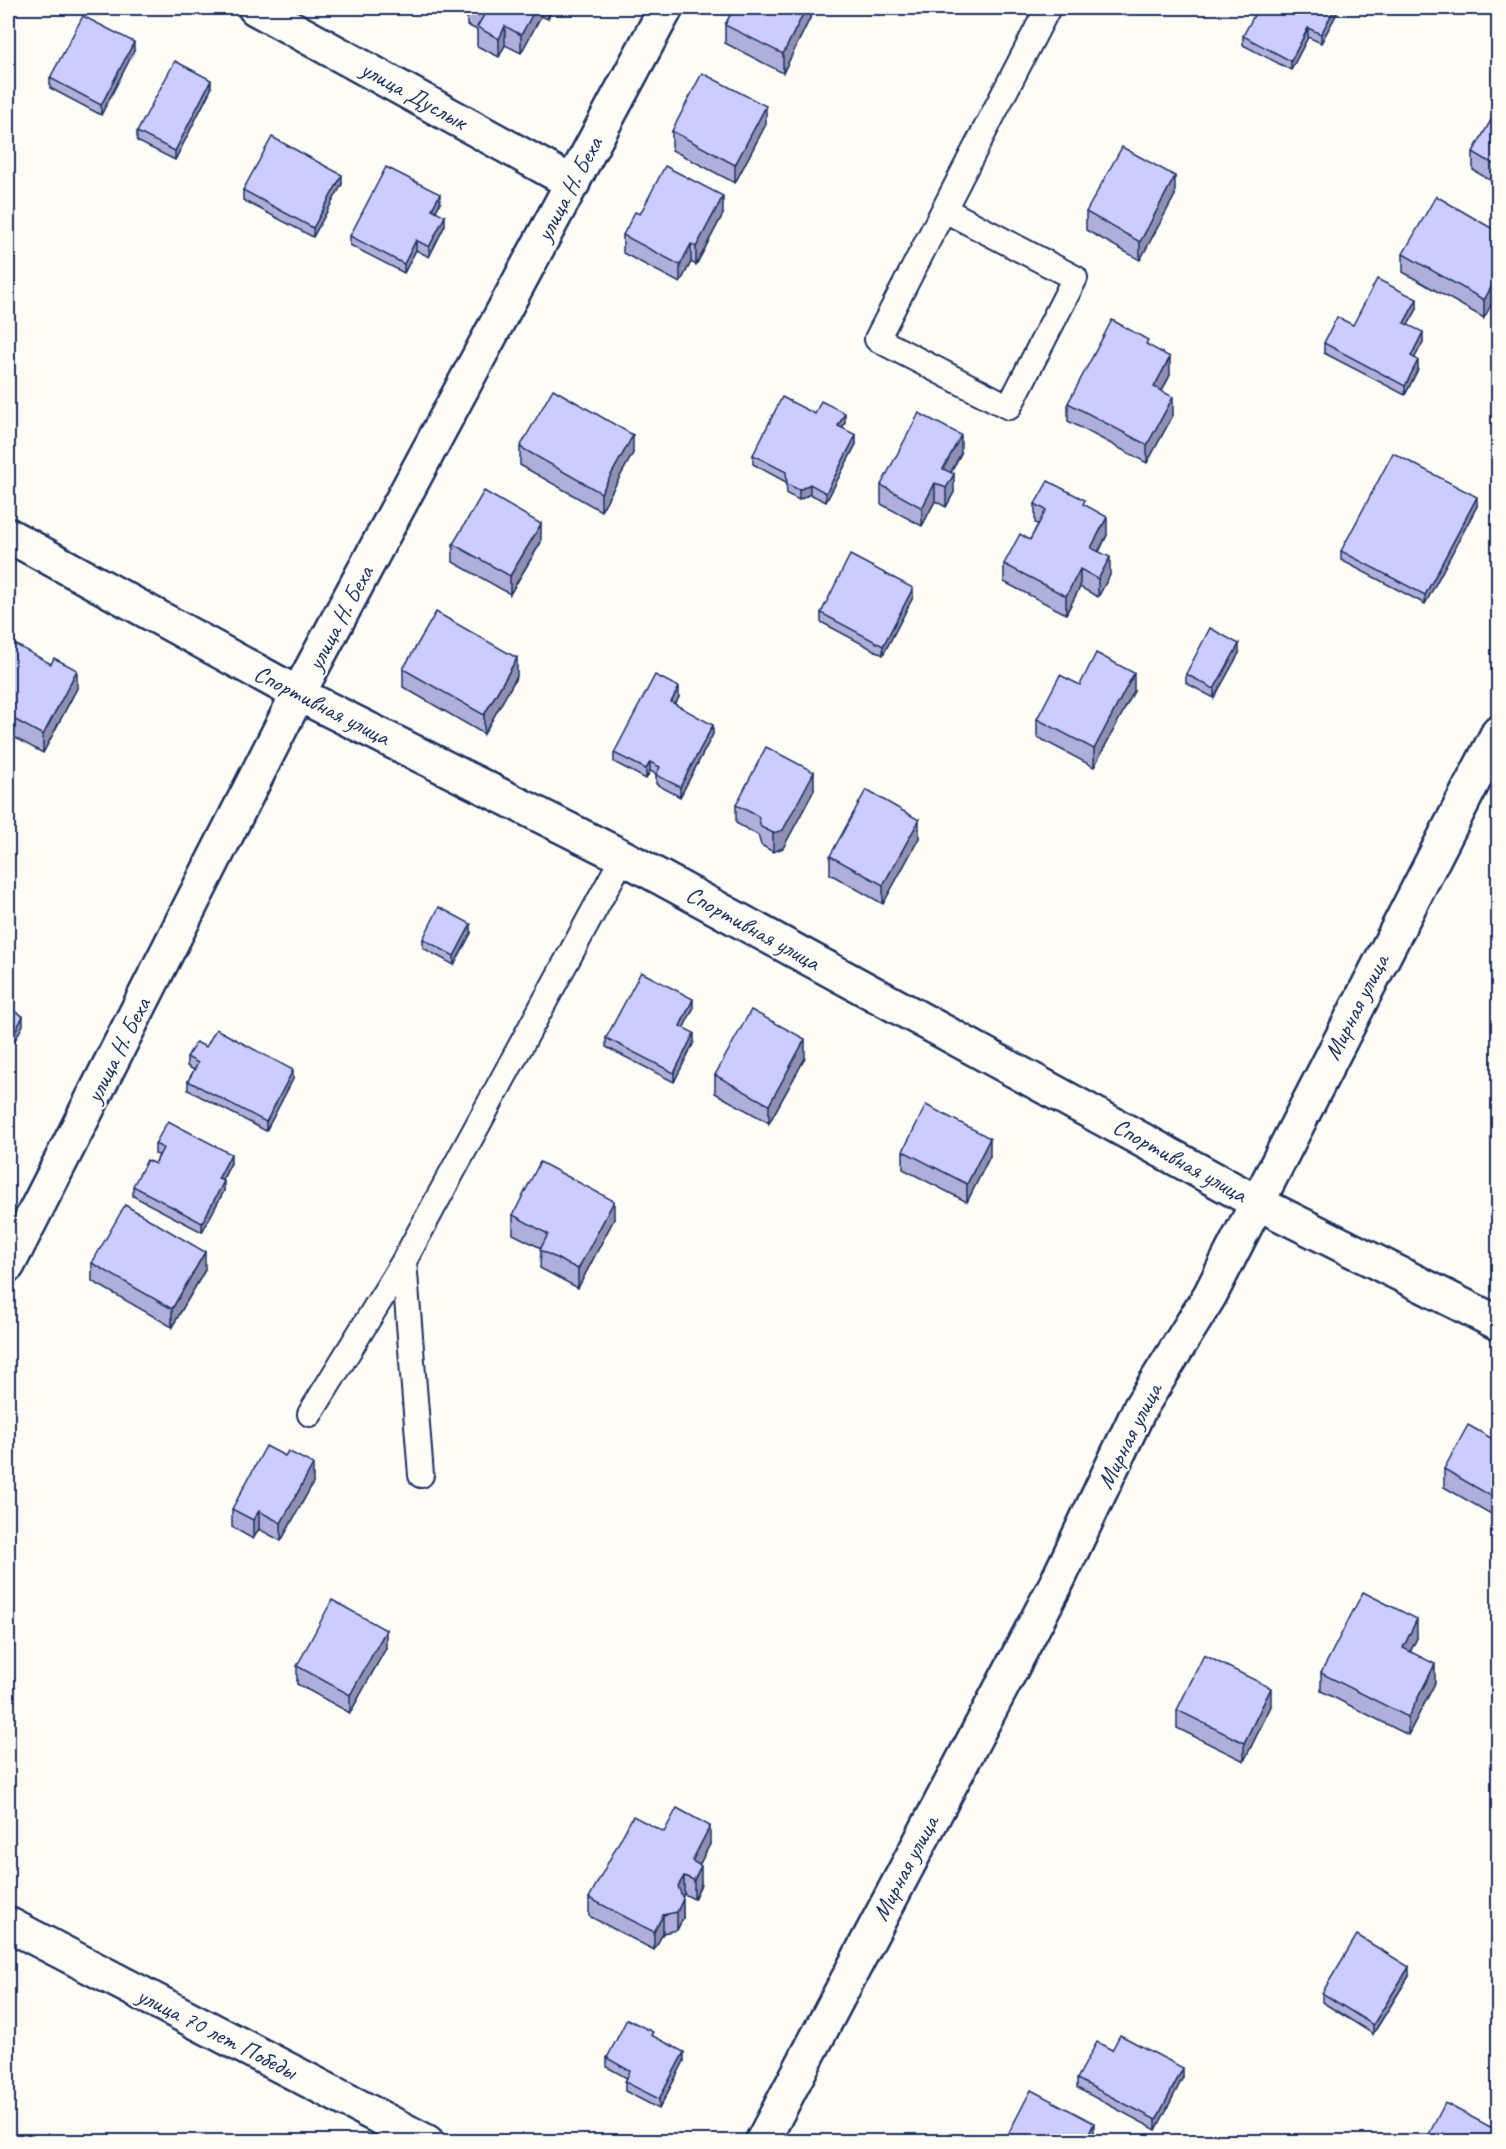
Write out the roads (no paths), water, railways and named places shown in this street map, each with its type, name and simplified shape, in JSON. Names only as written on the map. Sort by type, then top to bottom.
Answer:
[{"type":"street","name":"улица Дуслык","points":[[255,8],[573,183]]},
{"type":"street","name":"улица Н. Беха","points":[[8,1265],[16,1231],[298,694],[666,8]]},
{"type":"street","name":"Спортивная улица","points":[[8,535],[298,694],[623,857],[1256,1202],[1498,1323]]},
{"type":"street","name":"Мирная улица","points":[[762,2142],[1056,1584],[1140,1408],[1210,1295],[1498,733]]},
{"type":"street","name":"улица 70 лет Победы","points":[[8,1924],[427,2142]]},
{"type":"lane","points":[[945,210],[1075,278],[1009,407],[877,339],[1048,8]]},
{"type":"lane","points":[[310,1414],[404,1261],[623,857]]},
{"type":"lane","points":[[404,1261],[421,1475]]}]
